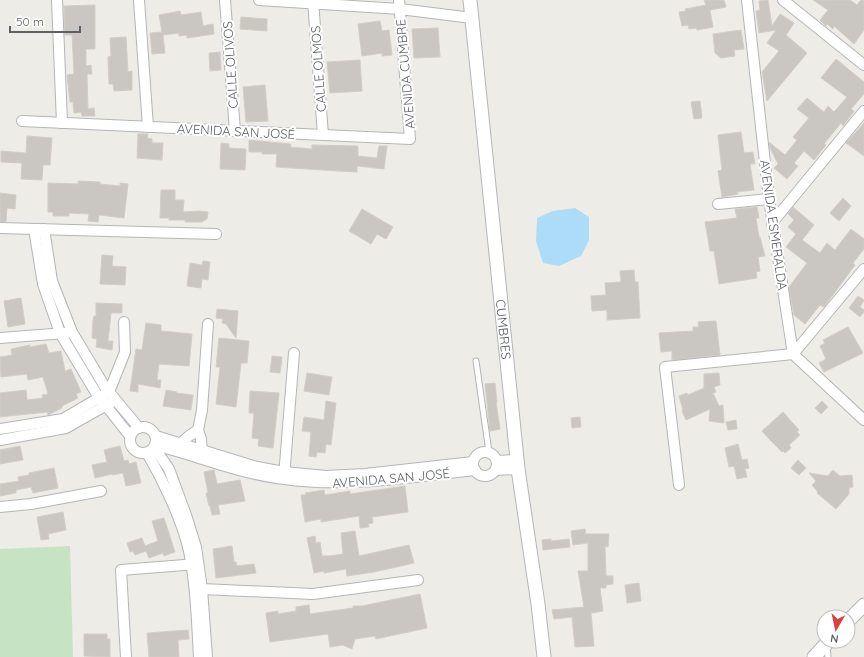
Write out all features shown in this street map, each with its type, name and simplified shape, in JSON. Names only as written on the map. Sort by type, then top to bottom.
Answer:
[{"type":"street","points":[[22,121],[62,123],[57,0]]},
{"type":"street","points":[[139,0],[148,127]]},
{"type":"street","name":"CALLE OLIVOS","points":[[225,0],[235,131]]},
{"type":"street","name":"AVENIDA CUMBRE","points":[[259,0],[400,5],[472,18]]},
{"type":"street","name":"CUMBRES","points":[[470,0],[518,464],[544,657]]},
{"type":"street","name":"AVENIDA ESMERALDA","points":[[747,0],[772,223],[793,354]]},
{"type":"street","points":[[783,0],[864,65]]},
{"type":"street","name":"CALLE OLMOS","points":[[313,2],[323,135]]},
{"type":"street","name":"AVENIDA CUMBRE","points":[[400,5],[410,139]]},
{"type":"street","points":[[772,223],[864,111]]},
{"type":"street","name":"AVENIDA SAN JOSÉ","points":[[62,123],[410,139]]},
{"type":"street","points":[[718,204],[769,199]]},
{"type":"street","points":[[0,228],[216,234]]},
{"type":"street","points":[[39,229],[52,281],[72,332],[130,436],[130,444],[132,448],[138,453],[153,445]]},
{"type":"street","points":[[39,229],[43,284],[60,333],[96,393],[108,399],[139,428]]},
{"type":"street","points":[[679,485],[665,367],[793,354],[864,269]]},
{"type":"street","points":[[0,440],[66,428],[108,399],[125,352],[124,322]]},
{"type":"street","points":[[202,451],[201,439],[198,430],[202,410],[208,324]]},
{"type":"street","points":[[0,338],[72,332]]},
{"type":"street","points":[[284,476],[294,354]]},
{"type":"street","points":[[793,354],[864,420]]},
{"type":"street","points":[[0,429],[63,419],[108,399]]},
{"type":"street","points":[[130,436],[139,428],[143,427],[151,430],[153,445],[169,469],[196,547],[194,591],[199,657]]},
{"type":"street","points":[[180,444],[198,430]]},
{"type":"street","name":"AVENIDA SAN JOSÉ","points":[[153,445],[180,444],[284,476]]},
{"type":"street","name":"AVENIDA SAN JOSÉ","points":[[153,445],[255,474],[284,476],[326,483],[365,483],[404,474],[474,466]]},
{"type":"street","points":[[485,451],[493,454],[497,465],[490,475],[486,476],[478,473],[474,466],[477,454],[485,451]]},
{"type":"street","points":[[497,465],[518,464]]},
{"type":"street","points":[[0,507],[31,504],[102,492]]},
{"type":"street","points":[[195,564],[202,589],[207,657]]},
{"type":"street","points":[[126,657],[121,570],[195,564]]},
{"type":"street","points":[[202,589],[313,594],[418,580]]},
{"type":"street","points":[[856,613],[864,605]]},
{"type":"street","points":[[814,657],[821,649]]},
{"type":"lane","points":[[476,361],[489,452]]},
{"type":"green space","points":[[70,546],[73,657],[0,657],[0,549]]},
{"type":"water","points":[[575,208],[589,217],[589,240],[581,256],[559,266],[543,263],[536,241],[537,218],[553,211]]},
{"type":"building","points":[[704,0],[724,0],[726,7],[710,10],[713,27],[697,30],[697,28],[689,29],[688,25],[682,26],[679,12],[686,11],[685,9],[706,5]]},
{"type":"building","points":[[768,0],[772,26],[780,14],[794,23],[786,35],[807,53],[767,101],[762,72],[779,51],[767,43],[776,30],[759,33],[756,11],[760,10],[759,1]]},
{"type":"building","points":[[813,0],[850,0],[857,5],[861,0],[864,0],[864,30],[854,44],[834,26],[833,29],[827,24],[826,26],[820,20],[828,10]]},
{"type":"building","points":[[95,5],[95,49],[86,49],[86,66],[91,65],[92,74],[87,74],[88,109],[94,108],[95,116],[82,116],[81,112],[74,113],[73,102],[70,102],[67,75],[74,74],[72,35],[65,35],[64,6]]},
{"type":"building","points":[[180,11],[181,15],[201,12],[203,26],[213,24],[214,34],[187,38],[187,35],[179,36],[179,33],[163,35],[165,53],[152,54],[150,33],[162,32],[159,15]]},
{"type":"building","points":[[241,17],[267,19],[267,31],[240,29]]},
{"type":"building","points":[[380,21],[382,31],[389,30],[392,55],[382,56],[382,53],[362,56],[358,24]]},
{"type":"building","points":[[438,28],[440,57],[414,58],[412,29]]},
{"type":"building","points":[[741,30],[744,49],[734,50],[735,56],[721,58],[715,53],[713,34]]},
{"type":"building","points":[[126,37],[128,72],[132,71],[132,90],[114,91],[113,84],[109,84],[108,57],[111,56],[110,38]]},
{"type":"building","points":[[220,52],[221,70],[210,71],[209,53]]},
{"type":"building","points":[[836,59],[864,82],[864,94],[851,109],[854,111],[843,126],[841,123],[824,144],[826,145],[814,160],[804,151],[794,163],[798,166],[787,179],[774,168],[778,164],[770,148],[769,142],[785,155],[797,140],[793,137],[809,118],[797,109],[807,98],[824,112],[828,106],[834,112],[847,97],[821,78]]},
{"type":"building","points":[[360,60],[362,91],[330,93],[327,62]]},
{"type":"building","points":[[265,85],[268,121],[246,122],[243,87]]},
{"type":"building","points":[[700,101],[702,118],[694,119],[691,102]]},
{"type":"building","points":[[864,123],[864,156],[846,143]]},
{"type":"building","points":[[741,132],[744,153],[753,152],[755,164],[750,164],[754,190],[737,192],[738,194],[722,197],[718,171],[722,170],[718,135]]},
{"type":"building","points":[[138,134],[148,134],[147,138],[152,139],[152,143],[163,143],[162,160],[137,158]]},
{"type":"building","points":[[27,136],[52,138],[50,165],[43,165],[42,180],[21,179],[22,163],[1,162],[1,151],[26,153]]},
{"type":"building","points":[[249,140],[291,144],[290,147],[312,149],[312,145],[358,146],[358,156],[377,158],[379,146],[387,146],[384,169],[357,166],[357,172],[276,167],[277,154],[249,152]]},
{"type":"building","points":[[221,143],[229,144],[229,148],[246,149],[245,170],[220,169]]},
{"type":"building","points":[[78,181],[100,182],[100,184],[120,186],[120,183],[128,184],[124,218],[99,215],[98,222],[88,221],[89,214],[69,213],[69,216],[53,216],[53,212],[48,212],[48,183],[78,184]]},
{"type":"building","points":[[161,190],[175,190],[175,200],[184,200],[183,212],[208,212],[207,219],[202,222],[185,222],[185,220],[169,220],[169,218],[160,218]]},
{"type":"building","points":[[0,193],[16,195],[15,209],[7,208],[6,222],[0,222]]},
{"type":"building","points":[[843,198],[851,206],[839,221],[830,213]]},
{"type":"building","points":[[757,207],[759,218],[756,218],[759,237],[765,256],[758,257],[760,271],[756,272],[757,278],[719,284],[714,251],[710,251],[705,222],[737,218],[735,209]]},
{"type":"building","points":[[793,207],[814,225],[802,240],[820,253],[827,243],[835,250],[851,229],[864,239],[864,249],[853,263],[855,265],[824,307],[820,305],[805,324],[794,315],[789,287],[807,263],[786,247],[796,234],[788,227],[794,220],[788,214]]},
{"type":"building","points":[[362,209],[393,227],[386,239],[377,234],[371,244],[349,231]]},
{"type":"building","points":[[102,255],[113,256],[112,266],[126,267],[125,285],[100,284]]},
{"type":"building","points":[[203,261],[210,262],[208,280],[202,279],[201,288],[187,286],[190,263],[202,265]]},
{"type":"building","points":[[634,270],[635,282],[638,282],[640,318],[607,320],[607,310],[592,311],[591,296],[606,295],[605,283],[621,282],[620,271]]},
{"type":"building","points":[[858,296],[864,300],[860,307],[864,310],[864,312],[860,317],[849,308]]},
{"type":"building","points":[[21,298],[25,324],[8,327],[4,301]]},
{"type":"building","points":[[96,303],[122,304],[122,313],[111,313],[108,341],[113,341],[112,350],[96,347],[97,339],[92,338],[93,320],[94,316],[96,316]]},
{"type":"building","points":[[217,309],[238,311],[236,338],[226,324],[222,323],[223,319],[216,318]]},
{"type":"building","points":[[716,321],[720,355],[672,360],[672,351],[661,352],[659,333],[693,331],[693,327],[699,327],[698,322]]},
{"type":"building","points":[[146,323],[161,325],[161,331],[192,334],[189,366],[159,364],[157,380],[161,380],[160,388],[138,384],[138,392],[130,391],[136,349],[142,350]]},
{"type":"building","points":[[848,327],[863,353],[824,372],[819,363],[826,359],[820,346],[825,343],[823,340]]},
{"type":"building","points":[[219,338],[249,341],[247,363],[241,363],[236,407],[216,404],[220,367],[216,367]]},
{"type":"building","points":[[46,344],[49,353],[61,351],[65,371],[71,369],[81,392],[76,394],[78,398],[48,415],[47,412],[0,417],[0,393],[26,390],[27,400],[43,398],[42,395],[48,394],[43,377],[28,380],[27,374],[1,377],[0,357],[12,355],[11,349],[30,345],[30,347]]},
{"type":"building","points":[[272,356],[282,357],[280,373],[270,372]]},
{"type":"building","points":[[307,373],[332,377],[329,395],[304,391]]},
{"type":"building","points":[[719,373],[720,385],[714,387],[716,392],[713,393],[719,406],[723,405],[724,423],[709,421],[710,409],[686,420],[682,411],[679,396],[687,393],[688,395],[704,388],[704,374]]},
{"type":"building","points":[[495,383],[500,429],[490,431],[485,384]]},
{"type":"building","points":[[166,390],[193,395],[191,410],[163,406]]},
{"type":"building","points":[[250,391],[279,393],[273,448],[258,446],[259,439],[252,438],[254,413],[249,413]]},
{"type":"building","points":[[326,401],[336,403],[331,445],[326,444],[325,453],[317,452],[316,457],[309,456],[311,432],[302,431],[304,417],[324,420]]},
{"type":"building","points":[[822,401],[828,407],[821,414],[815,408]]},
{"type":"building","points":[[783,412],[799,430],[797,432],[800,435],[789,445],[791,448],[785,453],[783,451],[782,452],[762,431]]},
{"type":"building","points":[[580,417],[581,427],[572,428],[571,418]]},
{"type":"building","points":[[736,420],[737,429],[728,430],[726,422]]},
{"type":"building","points":[[738,444],[742,460],[747,459],[749,468],[745,469],[747,477],[737,479],[734,466],[729,467],[725,448]]},
{"type":"building","points":[[20,446],[23,460],[0,464],[0,450]]},
{"type":"building","points":[[120,446],[124,461],[128,460],[129,464],[136,462],[141,483],[126,486],[123,473],[95,478],[92,465],[107,462],[104,450]]},
{"type":"building","points":[[798,460],[806,468],[799,475],[791,468]]},
{"type":"building","points":[[54,468],[58,488],[33,493],[31,487],[16,490],[16,493],[0,496],[0,484],[19,481],[18,477],[29,475],[29,473]]},
{"type":"building","points":[[214,470],[217,484],[240,480],[245,501],[218,505],[220,514],[212,515],[206,493],[208,493],[204,472]]},
{"type":"building","points":[[833,470],[840,476],[852,475],[853,487],[849,488],[849,494],[836,509],[817,493],[818,492],[812,485],[816,481],[809,473],[828,476]]},
{"type":"building","points":[[405,486],[408,512],[372,517],[373,523],[368,524],[369,527],[360,528],[359,516],[321,522],[321,519],[305,522],[301,495],[306,495],[305,493],[324,490],[325,495],[350,491],[350,494]]},
{"type":"building","points":[[63,512],[66,530],[48,534],[49,539],[41,540],[37,517]]},
{"type":"building","points":[[164,518],[175,552],[164,556],[163,553],[149,558],[146,551],[135,555],[133,551],[130,552],[127,543],[142,538],[145,546],[158,541],[152,521]]},
{"type":"building","points":[[585,529],[586,534],[609,534],[608,547],[605,546],[606,576],[613,576],[613,584],[606,585],[606,588],[600,588],[603,611],[591,613],[594,646],[575,647],[572,617],[554,619],[552,610],[584,607],[578,571],[588,571],[588,543],[573,545],[571,531]]},
{"type":"building","points":[[355,531],[359,556],[409,545],[414,563],[374,572],[347,576],[346,569],[324,573],[324,571],[314,573],[307,538],[315,536],[316,543],[320,542],[322,556],[343,554],[341,533]]},
{"type":"building","points":[[551,539],[551,541],[569,539],[570,547],[543,550],[542,540]]},
{"type":"building","points":[[232,546],[234,562],[236,562],[237,566],[254,564],[256,573],[216,578],[213,549]]},
{"type":"building","points":[[639,583],[641,601],[627,603],[625,585]]},
{"type":"building","points":[[420,594],[427,628],[376,639],[375,636],[355,639],[352,649],[343,645],[330,647],[328,634],[270,642],[266,613],[278,611],[278,614],[296,611],[296,607],[309,605],[310,614],[353,608],[353,606],[362,606]]},
{"type":"building","points":[[188,630],[189,639],[178,640],[179,657],[149,657],[147,633]]},
{"type":"building","points":[[84,634],[107,634],[107,639],[110,639],[110,657],[84,656]]}]
